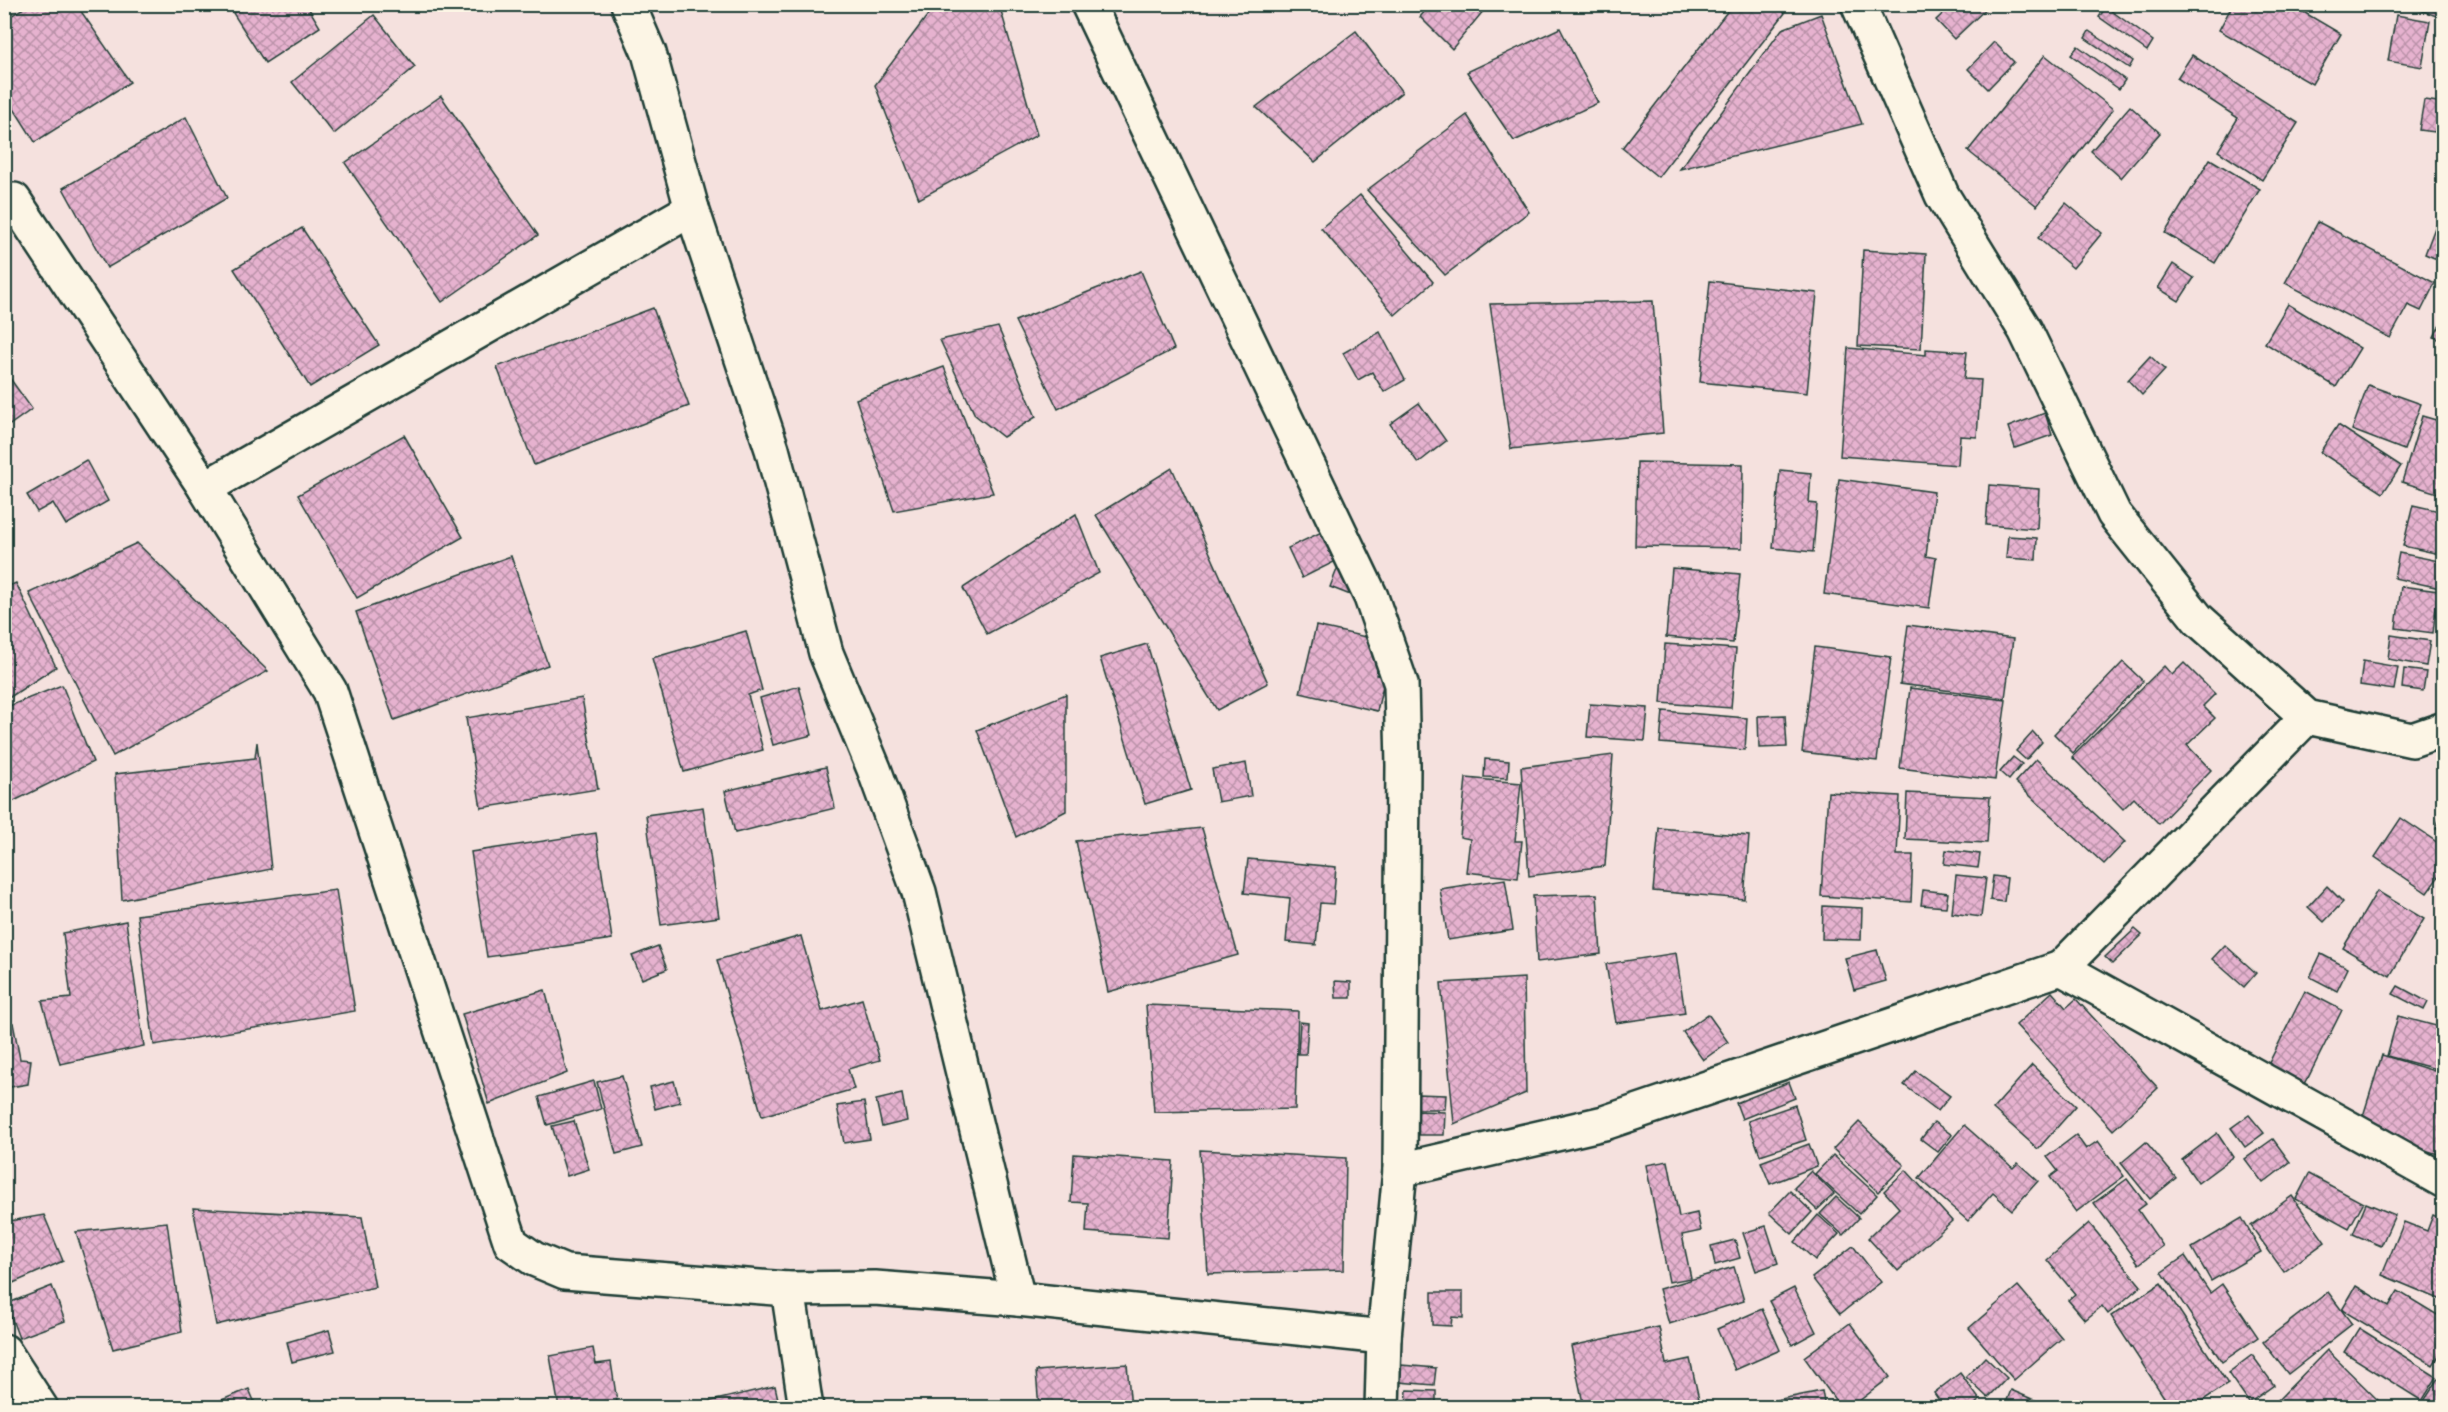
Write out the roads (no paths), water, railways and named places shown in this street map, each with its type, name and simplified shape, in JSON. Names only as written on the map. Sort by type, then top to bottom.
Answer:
[{"type":"street","points":[[628,4],[649,53],[692,209],[772,449],[826,652],[874,769],[920,892],[1018,1299]]},
{"type":"street","points":[[1088,4],[1371,597],[1401,684],[1403,777],[1400,1170],[1384,1337],[1382,1407]]},
{"type":"street","points":[[1858,4],[1942,195],[2025,330],[2114,514],[2198,619],[2307,717],[2412,740],[2444,729]]},
{"type":"street","points":[[14,200],[206,488],[330,691],[511,1242],[534,1259],[565,1272],[788,1289],[875,1288],[1018,1299],[1384,1337]]},
{"type":"street","points":[[206,488],[692,209]]},
{"type":"street","points":[[1400,1170],[1604,1123],[2061,968],[2307,717]]},
{"type":"street","points":[[2061,968],[2444,1181]]},
{"type":"street","points":[[788,1289],[806,1407]]},
{"type":"street","points":[[4,1351],[42,1407]]}]
